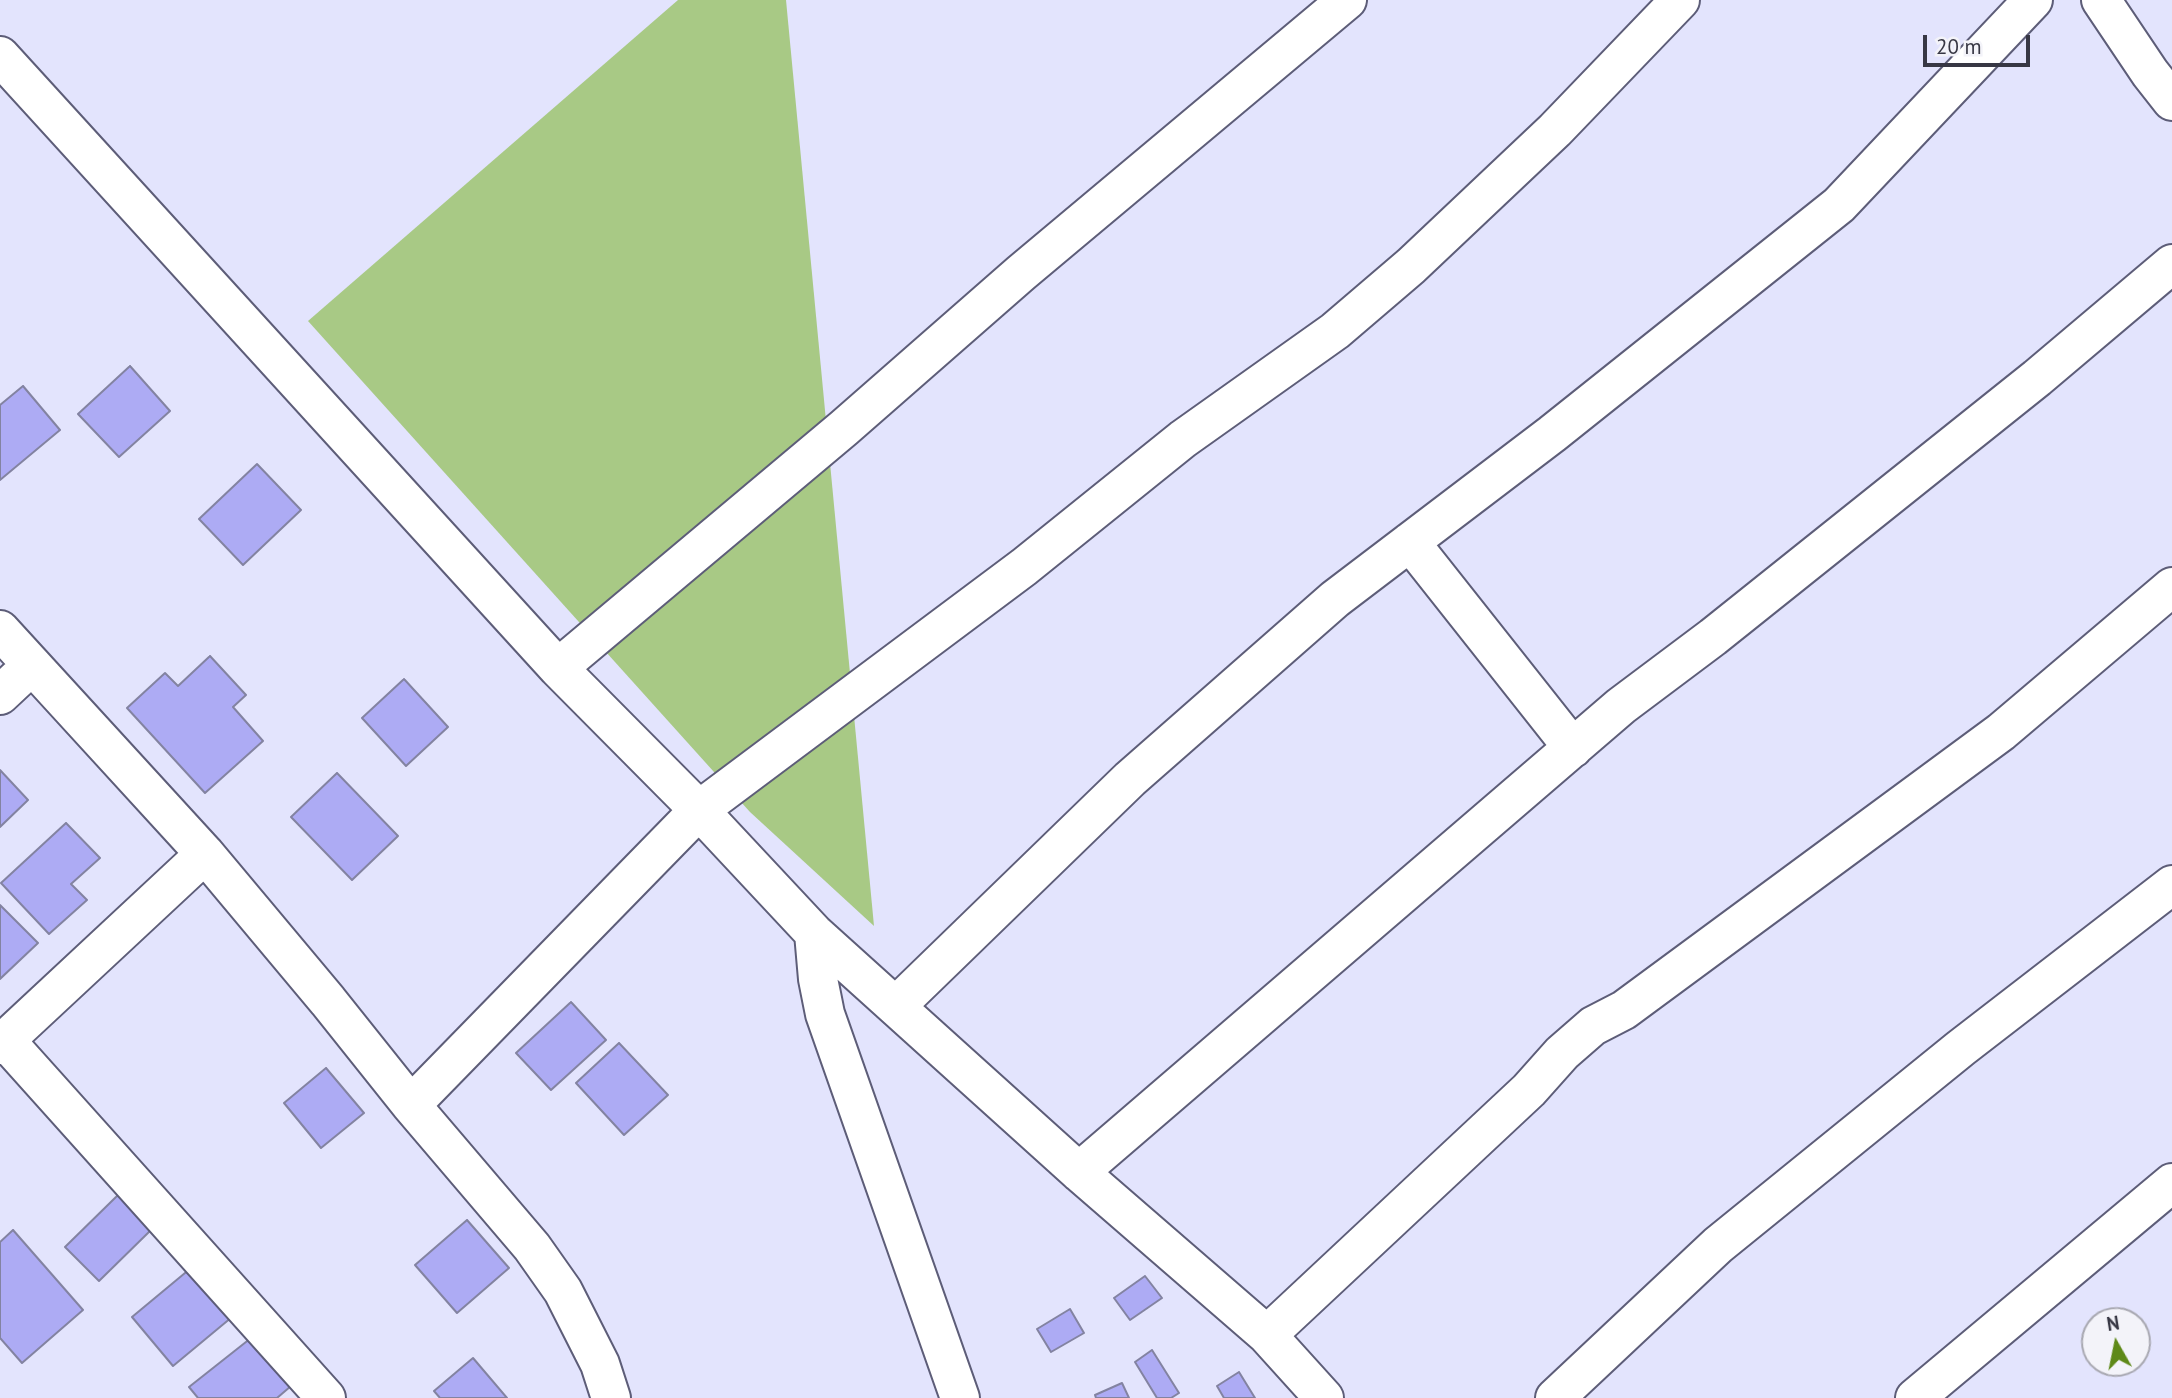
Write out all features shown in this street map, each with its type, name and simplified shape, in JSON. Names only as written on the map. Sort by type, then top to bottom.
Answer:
[{"type":"street","points":[[558,668],[844,428],[1021,273],[1347,0]]},
{"type":"street","points":[[411,1105],[699,810],[1024,567],[1183,439],[1335,331],[1411,266],[1545,139],[1680,0]]},
{"type":"street","points":[[896,1006],[1130,779],[1335,599],[1607,391],[1839,205],[2033,0]]},
{"type":"street","points":[[2101,0],[2150,73],[2172,100]]},
{"type":"street","points":[[0,56],[558,668],[699,810],[814,933],[1079,1172],[1266,1335],[1324,1398]]},
{"type":"street","points":[[1079,1172],[1622,706],[1713,637],[2037,378],[2172,264]]},
{"type":"street","points":[[1410,542],[1573,748]]},
{"type":"street","points":[[1266,1335],[1529,1090],[1562,1053],[1594,1026],[1624,1010],[2001,732],[2172,587]]},
{"type":"street","points":[[0,630],[205,854],[411,1105],[532,1247],[563,1291],[600,1364],[611,1398]]},
{"type":"street","points":[[0,695],[31,666]]},
{"type":"street","points":[[205,854],[3,1043],[327,1398]]},
{"type":"street","points":[[1555,1398],[1718,1245],[1961,1048],[2172,885]]},
{"type":"street","points":[[814,933],[818,979],[825,1014],[960,1398]]},
{"type":"street","points":[[1915,1398],[2172,1183]]},
{"type":"green space","points":[[678,0],[786,0],[874,926],[750,812],[308,321]]},
{"type":"building","points":[[130,366],[170,411],[119,457],[78,414]]},
{"type":"building","points":[[23,386],[60,430],[0,480],[0,405]]},
{"type":"building","points":[[257,464],[301,510],[243,565],[199,519]]},
{"type":"building","points":[[210,656],[246,695],[233,707],[263,741],[205,793],[127,708],[165,673],[178,686]]},
{"type":"building","points":[[404,679],[448,727],[406,766],[362,718]]},
{"type":"building","points":[[0,770],[28,800],[0,827]]},
{"type":"building","points":[[337,773],[398,836],[352,880],[291,817]]},
{"type":"building","points":[[66,823],[100,858],[71,884],[87,900],[49,934],[1,883]]},
{"type":"building","points":[[0,905],[38,943],[0,979]]},
{"type":"building","points":[[571,1002],[606,1040],[551,1090],[516,1053]]},
{"type":"building","points":[[619,1043],[668,1095],[624,1135],[576,1083]]},
{"type":"building","points":[[326,1068],[364,1113],[321,1148],[284,1103]]},
{"type":"building","points":[[118,1195],[152,1229],[99,1281],[65,1247]]},
{"type":"building","points":[[467,1220],[509,1268],[457,1313],[415,1265]]},
{"type":"building","points":[[13,1230],[83,1310],[22,1363],[0,1338],[0,1242]]},
{"type":"building","points":[[191,1268],[232,1317],[173,1366],[132,1317]]},
{"type":"building","points":[[1145,1276],[1162,1298],[1130,1320],[1114,1298]]},
{"type":"building","points":[[1070,1309],[1084,1333],[1051,1352],[1037,1329]]},
{"type":"building","points":[[251,1338],[291,1386],[277,1398],[198,1398],[189,1387]]},
{"type":"building","points":[[1152,1350],[1179,1393],[1171,1398],[1157,1398],[1135,1362]]},
{"type":"building","points":[[473,1358],[507,1398],[440,1398],[434,1391]]},
{"type":"building","points":[[1239,1372],[1255,1398],[1224,1398],[1217,1386]]},
{"type":"building","points":[[1122,1383],[1129,1398],[1096,1398],[1095,1395]]}]
